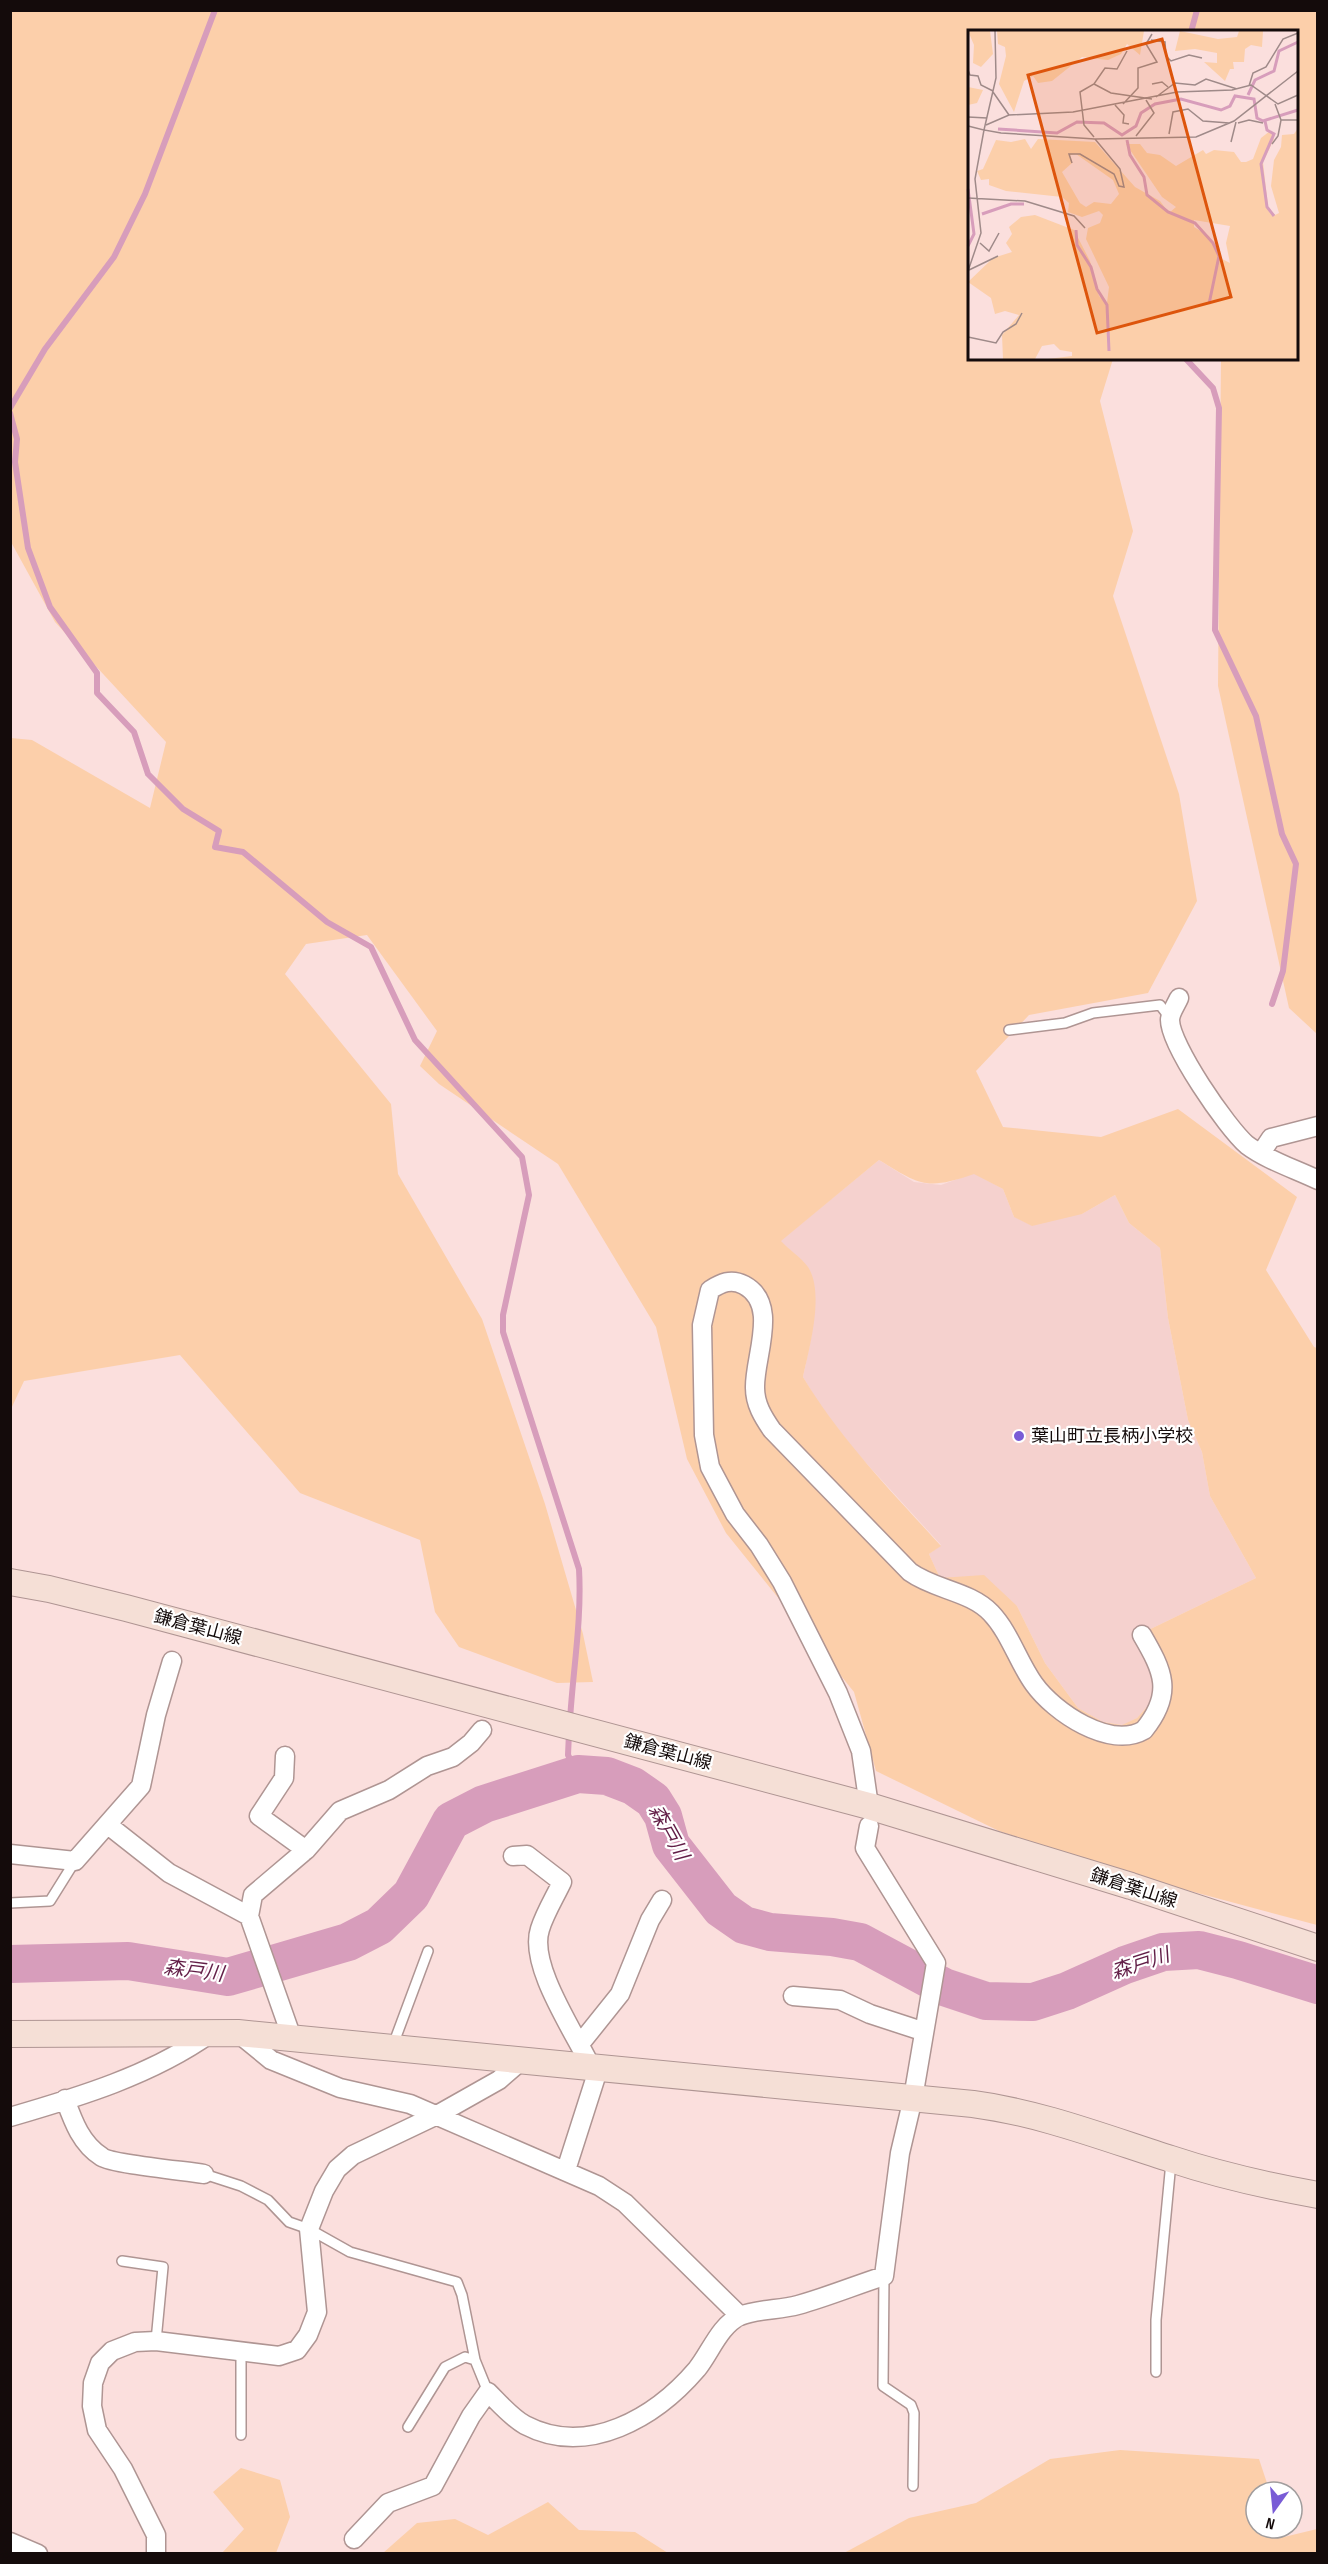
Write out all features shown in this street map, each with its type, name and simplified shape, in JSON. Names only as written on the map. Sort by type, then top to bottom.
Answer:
[{"type":"main road","name":"鎌倉葉山線","points":[[10,1582],[49,1588],[126,1608],[869,1816],[1131,1886],[1317,1948]]},
{"type":"main road","points":[[10,2034],[238,2033],[522,2060],[590,2059],[1004,2108],[1172,2160],[1260,2184],[1317,2195]]},
{"type":"street","points":[[1179,998],[1170,1018],[1173,1037],[1191,1070],[1246,1144],[1317,1180]]},
{"type":"street","points":[[1261,1153],[1271,1138],[1317,1126]]},
{"type":"street","points":[[354,2539],[388,2503],[433,2486],[471,2416],[488,2392],[523,2424],[542,2433],[563,2436],[598,2434],[630,2425],[660,2406],[697,2368],[728,2325],[740,2316],[798,2305],[884,2276],[900,2153],[913,2097],[922,2031],[936,1963],[865,1848],[869,1816],[861,1751],[838,1693],[782,1582],[759,1545],[735,1514],[710,1467],[704,1436],[702,1325],[710,1290],[718,1284],[731,1281],[739,1283],[758,1297],[763,1322],[755,1389],[759,1409],[772,1430],[884,1548],[910,1572],[928,1583],[970,1599],[991,1613],[1043,1696],[1072,1717],[1107,1734],[1124,1736],[1144,1730],[1158,1708],[1164,1687],[1158,1662],[1142,1635]]},
{"type":"street","points":[[10,1854],[75,1861],[108,1826],[141,1786],[156,1715],[172,1661]]},
{"type":"street","points":[[292,2038],[249,1916],[253,1895],[306,1850],[340,1811],[389,1790],[427,1766],[453,1757],[471,1743],[482,1730]]},
{"type":"street","points":[[285,1756],[284,1778],[259,1816],[306,1850]]},
{"type":"street","points":[[108,1826],[169,1873],[209,1897],[249,1916]]},
{"type":"street","points":[[513,1856],[527,1855],[562,1882],[540,1930],[538,1952],[542,1972],[590,2059]]},
{"type":"street","points":[[566,2170],[590,2059],[650,1920],[662,1900]]},
{"type":"street","points":[[793,1996],[840,2000],[870,2014],[922,2031]]},
{"type":"street","points":[[10,2117],[129,2077],[181,2055],[211,2033]]},
{"type":"street","points":[[238,2033],[271,2060],[340,2088],[410,2104],[566,2170],[625,2203],[740,2316]]},
{"type":"street","points":[[156,2553],[156,2535],[123,2469],[98,2430],[92,2406],[93,2383],[100,2363],[112,2350],[135,2342],[156,2341],[279,2356],[297,2350],[308,2334],[317,2312],[309,2229],[324,2191],[345,2162],[353,2155],[437,2115],[499,2080],[522,2060]]},
{"type":"street","points":[[65,2099],[75,2128],[85,2142],[103,2158],[204,2174]]},
{"type":"street","points":[[10,2542],[38,2553]]},
{"type":"lane","points":[[1009,1030],[1065,1023],[1093,1013],[1160,1005],[1170,1018]]},
{"type":"lane","points":[[10,1903],[50,1901],[75,1861]]},
{"type":"lane","points":[[392,2048],[428,1950]]},
{"type":"lane","points":[[1156,2372],[1156,2320],[1172,2160]]},
{"type":"lane","points":[[204,2174],[241,2186],[268,2200],[289,2222],[309,2229],[350,2252],[457,2282],[462,2295],[475,2360],[488,2392]]},
{"type":"lane","points":[[122,2261],[163,2267],[156,2341]]},
{"type":"lane","points":[[884,2276],[883,2386],[911,2405],[914,2413],[913,2486]]},
{"type":"lane","points":[[240,2352],[241,2435]]},
{"type":"lane","points":[[408,2427],[445,2367],[465,2357],[475,2360]]},
{"type":"shaded area","points":[[11,11],[1317,11],[1317,1034],[1289,1008],[1218,686],[1221,360],[1298,360],[1298,30],[968,30],[968,360],[1113,360],[1100,401],[1133,531],[1113,596],[1179,794],[1197,901],[1148,993],[1029,1015],[976,1071],[1003,1127],[1101,1137],[1178,1109],[1297,1197],[1266,1270],[1314,1347],[1317,1348],[1317,1925],[1138,1877],[999,1831],[876,1771],[854,1692],[726,1533],[687,1459],[656,1327],[558,1164],[439,1084],[420,1066],[437,1031],[367,935],[306,944],[285,974],[391,1104],[398,1174],[482,1319],[545,1504],[583,1634],[593,1682],[557,1683],[459,1647],[435,1612],[420,1540],[300,1493],[180,1355],[24,1381],[11,1409],[11,738],[32,740],[150,808],[166,742],[55,622],[11,542]],"holes":[[[879,1160],[925,1183],[934,1183],[974,1174],[1003,1189],[1014,1217],[1032,1226],[1082,1214],[1115,1195],[1129,1223],[1160,1248],[1168,1318],[1188,1420],[1202,1452],[1210,1496],[1256,1578],[1136,1636],[1152,1676],[1153,1700],[1137,1718],[1122,1725],[1103,1722],[1078,1708],[1045,1663],[1017,1606],[984,1575],[940,1578],[929,1554],[941,1546],[850,1444],[803,1377],[814,1321],[813,1278],[802,1260],[781,1241]]]},
{"type":"shaded area","name":"葉山町立長柄小学校","points":[[879,1160],[914,1182],[941,1185],[974,1173],[1003,1189],[1014,1217],[1082,1214],[1115,1195],[1129,1223],[1160,1248],[1168,1318],[1188,1420],[1202,1452],[1210,1496],[1256,1578],[1136,1636],[1152,1676],[1153,1700],[1137,1718],[1123,1725],[1103,1722],[1078,1708],[1045,1663],[1017,1606],[940,1578],[929,1554],[941,1545],[856,1452],[821,1407],[803,1377],[812,1334],[780,1241]]},
{"type":"shaded area","points":[[1120,2450],[1259,2459],[1266,2480],[1244,2480],[1244,2540],[1304,2540],[1304,2532],[1317,2529],[1317,2553],[844,2553],[909,2518],[976,2503],[1050,2459]]},
{"type":"shaded area","points":[[241,2468],[280,2480],[290,2517],[276,2553],[222,2553],[244,2529],[213,2492]]},
{"type":"shaded area","points":[[548,2502],[579,2530],[635,2532],[668,2553],[383,2553],[417,2523],[455,2519],[488,2535]]},
{"type":"waterway","points":[[10,408],[45,349],[114,257],[145,194],[215,10]]},
{"type":"waterway","points":[[1192,30],[1197,10]]},
{"type":"waterway","points":[[1187,360],[1213,388],[1219,408],[1215,630],[1256,716],[1282,834],[1296,864],[1283,971],[1272,1004]]},
{"type":"waterway","points":[[10,413],[17,439],[15,462],[28,548],[50,607],[97,673],[97,693],[134,732],[148,774],[183,809],[219,831],[215,847],[243,852],[327,922],[371,947],[415,1040],[522,1157],[529,1195],[503,1315],[503,1332],[579,1569],[578,1626],[570,1720]]},
{"type":"waterway","points":[[569,1733],[568,1755],[578,1774]]},
{"type":"waterway","name":"森戸川","points":[[10,1964],[128,1961],[228,1977],[348,1942],[379,1926],[411,1895],[451,1821],[484,1804],[578,1774],[607,1776],[633,1786],[653,1800],[663,1816],[671,1845],[721,1909],[744,1925],[770,1932],[832,1937],[860,1942],[944,1987],[986,2001],[1033,2002],[1067,1991],[1125,1965],[1163,1952],[1199,1950],[1318,1985]]},
{"type":"place","name":"葉山町立長柄小学校","points":[[1019,1436]]}]
